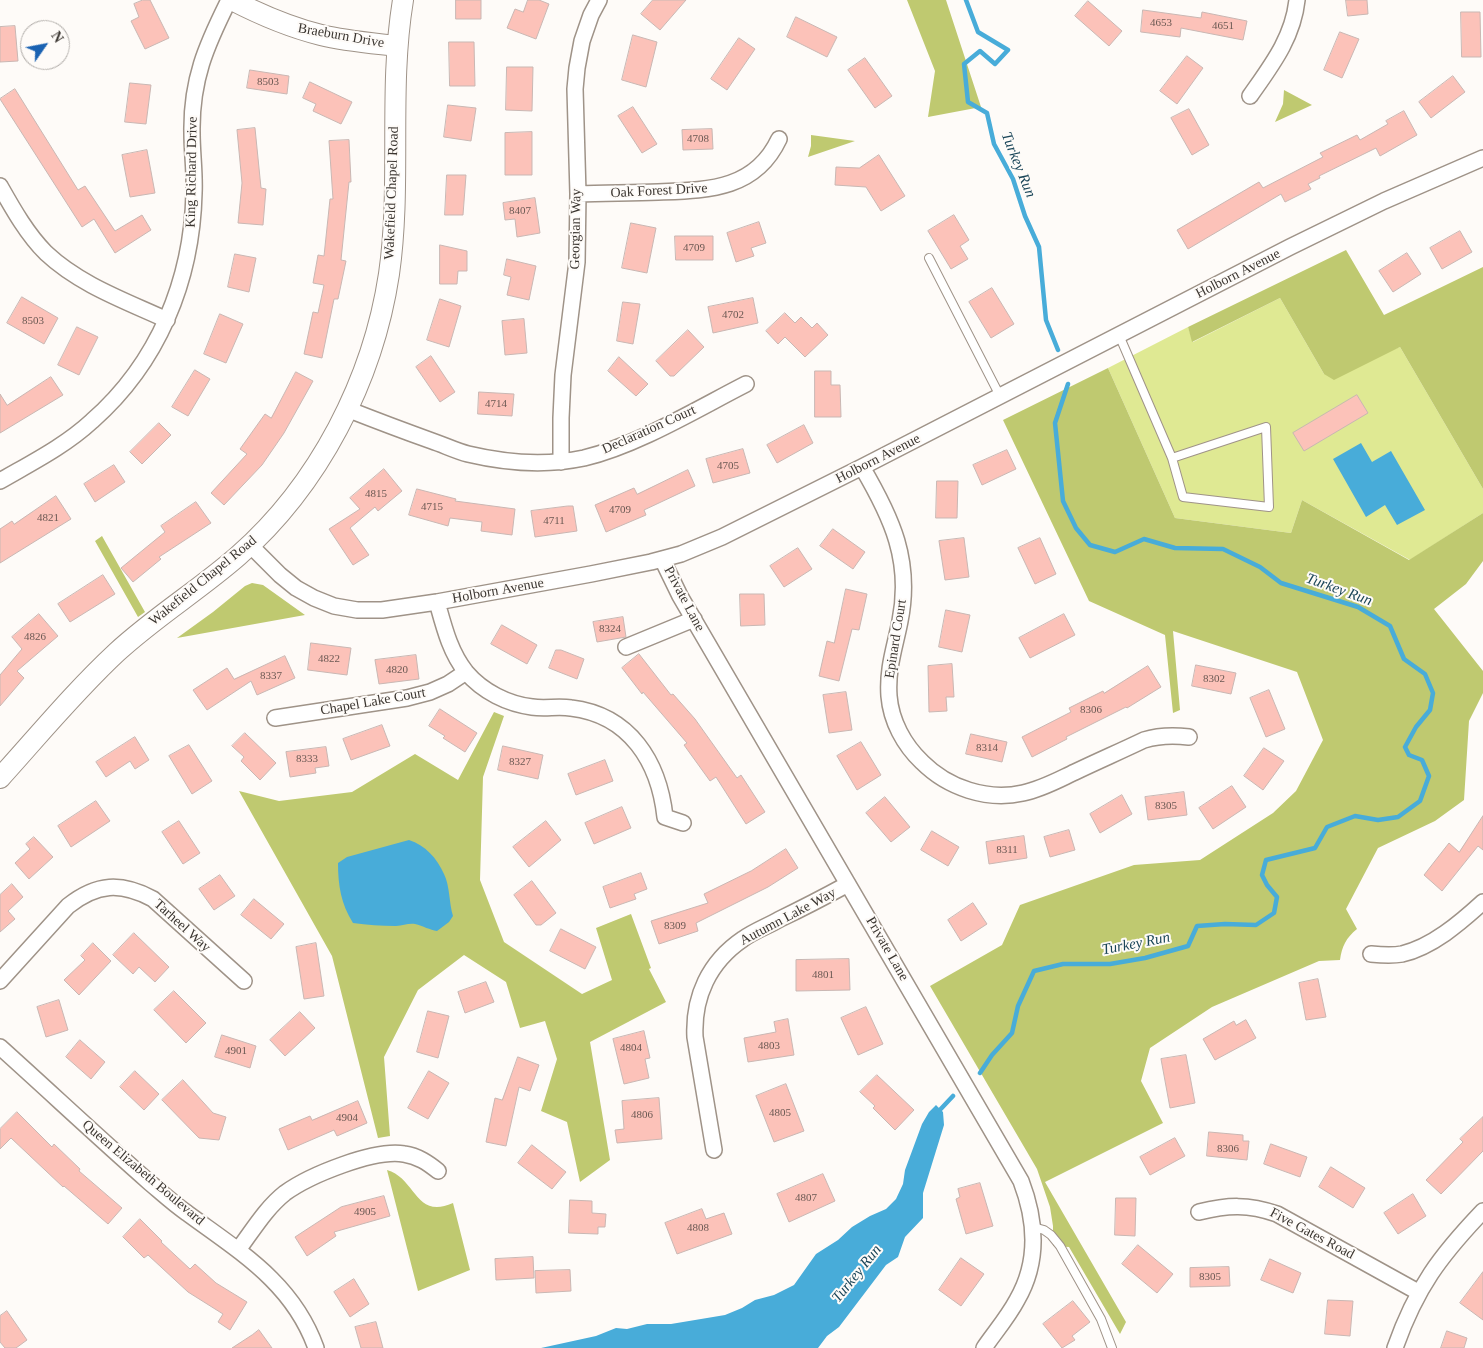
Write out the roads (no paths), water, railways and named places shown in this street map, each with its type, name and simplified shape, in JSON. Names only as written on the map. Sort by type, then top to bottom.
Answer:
[{"type":"main road","name":"Braeburn Drive","points":[[231,0],[283,24],[322,36],[397,46]]},
{"type":"main road","name":"Wakefield Chapel Road","points":[[0,778],[86,683],[118,651],[194,592],[250,545],[280,513],[304,482],[320,459],[347,409],[370,352],[381,315],[389,275],[393,236],[397,46],[403,0]]},
{"type":"street","name":"King Richard Drive","points":[[0,481],[63,444],[114,401],[154,346],[167,320],[178,293],[186,265],[192,223],[194,192],[193,100],[198,72],[211,36],[231,0]]},
{"type":"street","name":"Georgian Way","points":[[561,462],[563,375],[577,262],[576,68],[582,41],[591,15],[599,0]]},
{"type":"street","points":[[1250,96],[1277,58],[1289,35],[1297,0]]},
{"type":"street","name":"Oak Forest Drive","points":[[578,194],[694,190],[721,187],[739,181],[754,172],[766,160],[779,139]]},
{"type":"street","name":"Holborn Avenue","points":[[250,545],[296,588],[334,606],[357,610],[382,610],[437,602],[600,573],[681,554],[722,537],[862,467],[1375,205],[1483,158]]},
{"type":"street","points":[[0,186],[28,232],[45,252],[64,268],[86,282],[167,320]]},
{"type":"street","name":"Declaration Court","points":[[347,409],[466,453],[524,463],[561,462],[584,458],[613,449],[663,427],[746,384]]},
{"type":"street","name":"Epinard Court","points":[[862,467],[888,514],[897,538],[902,564],[904,589],[902,610],[889,665],[889,698],[893,717],[901,736],[914,754],[928,768],[945,780],[982,794],[1022,794],[1041,788],[1144,740],[1172,734],[1189,737]]},
{"type":"street","name":"Private Lane","points":[[662,559],[694,619],[1021,1180],[1029,1201],[1033,1228],[1034,1242],[1031,1264],[1017,1300],[984,1348]]},
{"type":"street","points":[[437,602],[448,642],[466,672],[485,689],[500,698],[516,704],[534,708],[570,708],[589,712],[608,719],[623,729],[636,741],[648,757],[663,798],[665,816],[683,823]]},
{"type":"street","points":[[626,647],[694,619]]},
{"type":"street","name":"Chapel Lake Court","points":[[275,718],[407,698],[430,692],[448,684],[466,672]]},
{"type":"street","name":"Autumn Lake Way","points":[[714,1150],[695,1037],[698,1000],[705,981],[724,955],[744,938],[848,884]]},
{"type":"street","name":"Tarheel Way","points":[[0,981],[68,906],[79,897],[93,890],[108,887],[133,890],[153,899],[244,981]]},
{"type":"street","points":[[1371,954],[1401,954],[1415,949],[1443,934],[1468,916],[1483,902]]},
{"type":"street","name":"Queen Elizabeth Boulevard","points":[[0,1047],[149,1182],[185,1212],[269,1275],[286,1294],[300,1315],[316,1348]]},
{"type":"street","points":[[238,1250],[268,1210],[284,1194],[305,1180],[328,1169],[375,1156],[402,1154],[413,1156],[426,1162],[438,1171]]},
{"type":"street","name":"Five Gates Road","points":[[1199,1212],[1222,1206],[1242,1206],[1259,1208],[1277,1214],[1418,1292]]},
{"type":"street","points":[[1395,1348],[1404,1322],[1418,1292],[1443,1256],[1483,1211]]},
{"type":"lane","points":[[929,258],[1000,396]]},
{"type":"lane","points":[[1119,335],[1172,458],[1183,497],[1269,507],[1266,427],[1172,458]]},
{"type":"lane","points":[[1033,1228],[1044,1230],[1060,1246],[1101,1319],[1112,1348]]},
{"type":"water","points":[[1361,443],[1372,462],[1391,451],[1425,510],[1397,525],[1385,505],[1366,517],[1333,459]]},
{"type":"water","points":[[409,840],[420,845],[430,853],[444,874],[453,916],[449,922],[437,931],[415,924],[390,926],[353,923],[341,894],[338,863],[347,857]]},
{"type":"water","points":[[936,1105],[943,1112],[944,1125],[923,1193],[923,1218],[905,1237],[898,1257],[886,1265],[839,1327],[827,1336],[818,1348],[541,1348],[596,1336],[616,1328],[627,1329],[647,1324],[671,1324],[725,1315],[755,1300],[774,1295],[794,1285],[816,1254],[838,1240],[852,1227],[886,1209],[896,1199],[903,1184],[905,1170],[922,1124]]},
{"type":"waterway","name":"Turkey Run","points":[[966,0],[978,32],[1008,50],[995,64],[980,51],[964,64],[968,102],[987,113],[994,144],[1013,179],[1025,216],[1039,247],[1046,320],[1058,350]]},
{"type":"waterway","name":"Turkey Run","points":[[980,1073],[992,1055],[1012,1033],[1018,1006],[1034,971],[1063,964],[1110,964],[1145,958],[1188,946],[1197,926],[1225,924],[1256,925],[1274,913],[1277,897],[1267,885],[1262,875],[1266,860],[1315,848],[1327,827],[1355,816],[1378,820],[1398,817],[1420,801],[1429,776],[1422,760],[1409,755],[1405,747],[1416,727],[1430,710],[1433,693],[1425,674],[1404,659],[1390,626],[1358,607],[1281,583],[1260,567],[1223,549],[1175,548],[1144,539],[1115,552],[1090,545],[1076,528],[1063,501],[1055,423],[1068,384]]},
{"type":"waterway","name":"Turkey Run","points":[[937,1113],[953,1096]]}]
